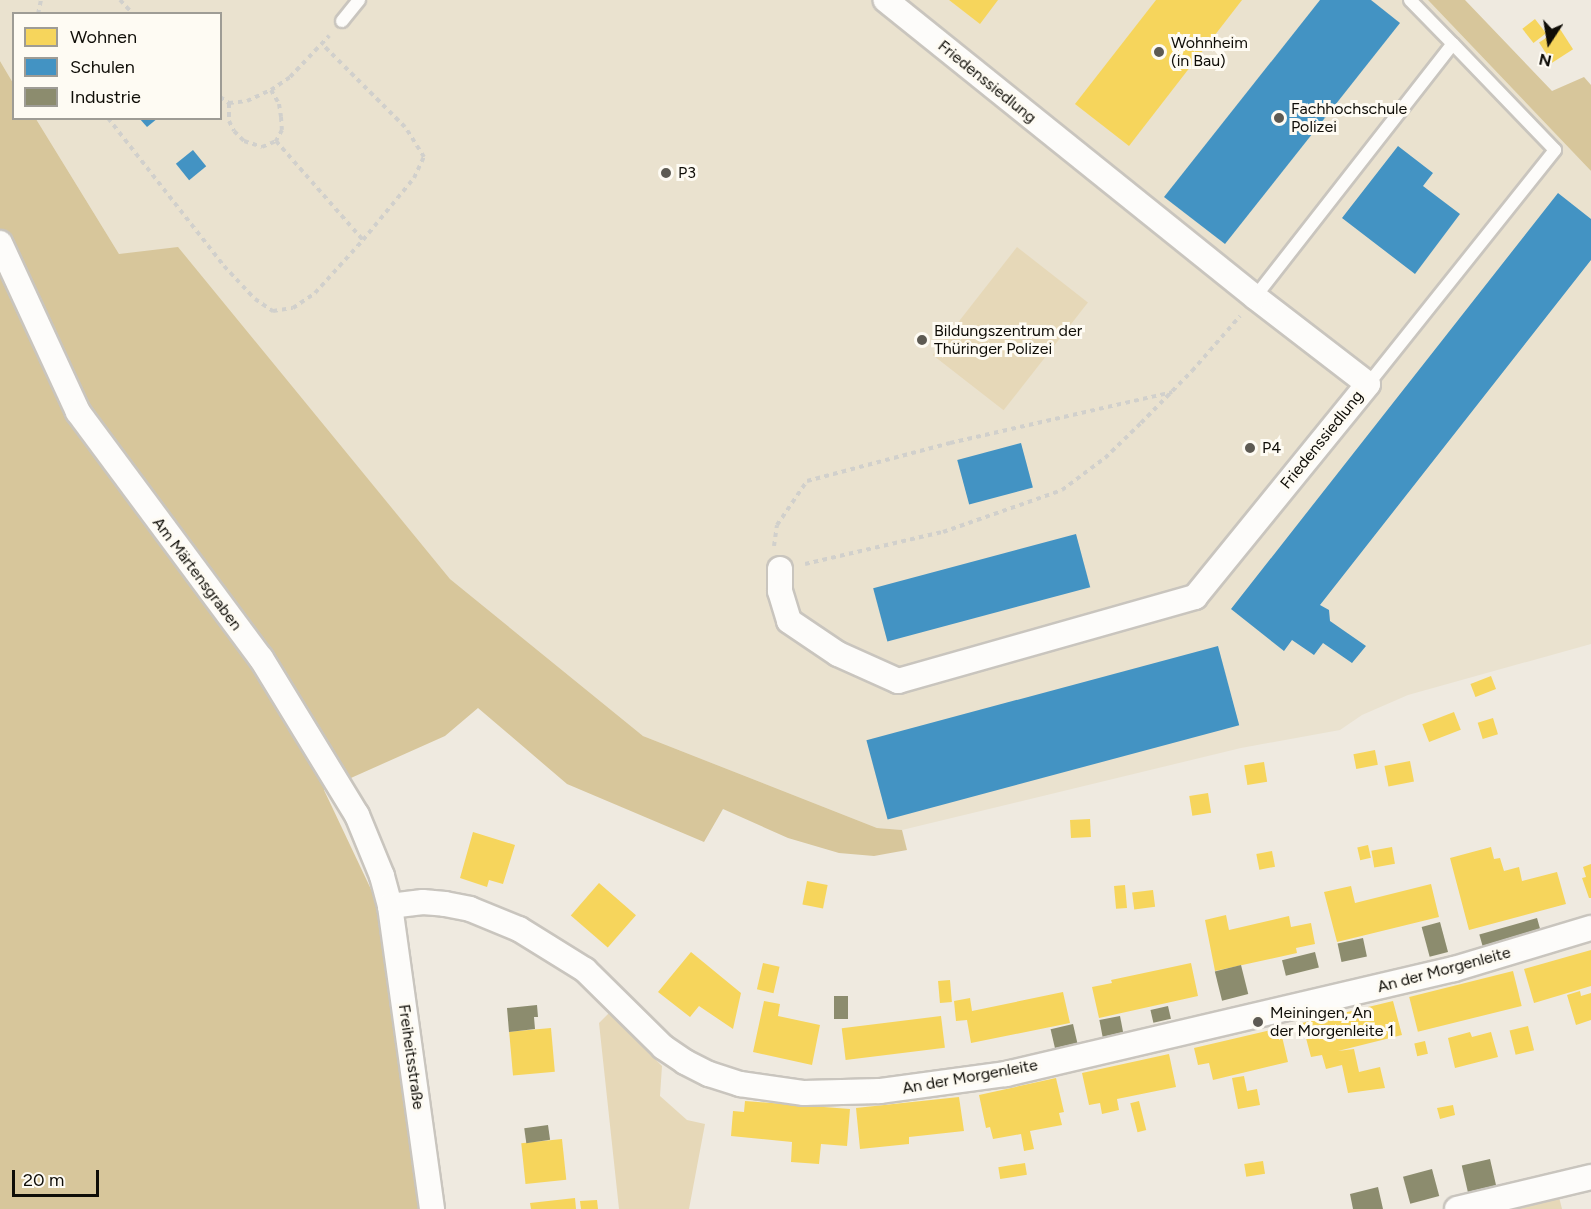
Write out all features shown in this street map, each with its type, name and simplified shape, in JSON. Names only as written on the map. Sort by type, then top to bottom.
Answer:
[{"type":"street","name":"Friedenssiedlung","points":[[780,569],[780,591],[789,621],[838,654],[898,681],[1195,597],[1368,384],[1255,297],[885,0]]},
{"type":"street","name":"Am Märtensgraben","points":[[0,243],[78,412],[261,658],[304,725],[357,814],[390,906]]},
{"type":"street","name":"An der Morgenleite","points":[[390,906],[423,902],[445,904],[470,909],[519,929],[585,970],[663,1047],[685,1062],[709,1074],[740,1084],[804,1093],[901,1089],[1006,1074],[1454,969],[1591,928]]},
{"type":"street","name":"Freiheitsstraße","points":[[390,906],[432,1209]]},
{"type":"street","points":[[1457,1209],[1591,1177]]},
{"type":"lane","points":[[342,21],[359,0]]},
{"type":"lane","points":[[1368,384],[1555,150],[1410,0]]},
{"type":"lane","points":[[1255,297],[1453,44]]},
{"type":"path","points":[[120,0],[131,12]]},
{"type":"path","points":[[222,98],[229,103],[247,101],[271,90],[290,77],[342,21]]},
{"type":"path","points":[[110,120],[224,266],[255,299],[273,312],[293,308],[315,293],[363,240],[414,178],[424,157],[405,127],[322,44]]},
{"type":"path","points":[[229,103],[229,121],[234,131],[244,141],[261,147],[276,141],[282,130],[279,104],[271,90]]},
{"type":"path","points":[[276,141],[363,240]]},
{"type":"path","points":[[1172,392],[950,443],[807,481],[777,525],[774,546],[780,569],[942,532],[1062,490],[1105,458],[1172,392],[1255,297]]},
{"type":"shaded area","name":"Bildungszentrum der Thüringer Polizei","points":[[0,0],[1428,0],[1591,171],[1591,644],[1408,695],[1362,715],[1340,730],[1241,748],[902,830],[877,828],[643,736],[450,579],[323,425],[119,254],[37,120],[222,120],[222,12],[12,12],[12,81],[0,61]]},
{"type":"shaded area","points":[[1428,0],[1465,0],[1552,91],[1584,77],[1591,85],[1591,171]]},
{"type":"shaded area","points":[[0,61],[12,81],[12,120],[37,120],[119,254],[178,247],[450,579],[643,736],[877,828],[902,830],[907,850],[874,856],[839,853],[788,838],[723,809],[704,842],[567,784],[478,708],[445,736],[324,790],[377,902],[422,1209],[0,1209]]},
{"type":"shaded area","points":[[1017,247],[1088,302],[1004,410],[933,355]]},
{"type":"shaded area","points":[[609,1013],[662,1066],[660,1096],[687,1120],[705,1124],[689,1209],[619,1209],[599,1023]]},
{"type":"shaded area","points":[[1559,1197],[1562,1209],[1505,1209]]},
{"type":"building: Wohnen","points":[[949,0],[998,0],[980,24]]},
{"type":"building: Wohnen","name":"Wohnheim (in Bau)","points":[[1156,0],[1242,0],[1129,146],[1075,104]]},
{"type":"building: Wohnen","points":[[1535,19],[1546,33],[1533,43],[1522,29]]},
{"type":"building: Wohnen","points":[[1560,29],[1573,49],[1552,63],[1539,43]]},
{"type":"building: Wohnen","points":[[1491,676],[1496,689],[1475,697],[1470,684]]},
{"type":"building: Wohnen","points":[[1454,712],[1461,730],[1429,742],[1422,724]]},
{"type":"building: Wohnen","points":[[1493,718],[1498,734],[1483,739],[1478,723]]},
{"type":"building: Wohnen","points":[[1375,750],[1378,765],[1356,769],[1353,754]]},
{"type":"building: Wohnen","points":[[1410,761],[1414,782],[1388,787],[1384,766]]},
{"type":"building: Wohnen","points":[[1264,762],[1267,782],[1247,785],[1244,765]]},
{"type":"building: Wohnen","points":[[1208,793],[1211,813],[1192,816],[1189,796]]},
{"type":"building: Wohnen","points":[[1090,819],[1091,837],[1071,838],[1070,820]]},
{"type":"building: Wohnen","points":[[473,832],[515,845],[503,884],[489,880],[487,887],[460,878]]},
{"type":"building: Wohnen","points":[[1368,845],[1371,858],[1360,860],[1357,847]]},
{"type":"building: Wohnen","points":[[1392,847],[1395,864],[1374,867],[1371,851]]},
{"type":"building: Wohnen","points":[[1491,847],[1494,859],[1500,858],[1504,871],[1519,867],[1522,881],[1557,872],[1566,904],[1469,930],[1450,858]]},
{"type":"building: Wohnen","points":[[1272,851],[1275,867],[1259,870],[1256,854]]},
{"type":"building: Wohnen","points":[[1591,864],[1591,898],[1589,898],[1582,878],[1586,877],[1583,867]]},
{"type":"building: Wohnen","points":[[807,881],[828,885],[823,909],[802,905]]},
{"type":"building: Wohnen","points":[[599,883],[636,915],[608,948],[571,915]]},
{"type":"building: Wohnen","points":[[1431,884],[1439,917],[1337,942],[1324,892],[1351,886],[1355,903]]},
{"type":"building: Wohnen","points":[[1125,885],[1127,908],[1116,909],[1114,886]]},
{"type":"building: Wohnen","points":[[1153,890],[1155,907],[1134,909],[1132,893]]},
{"type":"building: Wohnen","points":[[1226,915],[1229,930],[1289,916],[1291,927],[1311,923],[1315,944],[1296,948],[1297,953],[1215,971],[1205,920]]},
{"type":"building: Wohnen","points":[[1591,950],[1591,986],[1534,1003],[1524,969]]},
{"type":"building: Wohnen","points":[[691,952],[741,993],[733,1029],[699,1006],[690,1017],[658,992]]},
{"type":"building: Wohnen","points":[[763,963],[780,967],[773,993],[757,989]]},
{"type":"building: Wohnen","points":[[1191,963],[1198,996],[1099,1018],[1092,987],[1112,983],[1111,980]]},
{"type":"building: Wohnen","points":[[1513,971],[1522,1006],[1418,1032],[1409,997]]},
{"type":"building: Wohnen","points":[[950,980],[952,1002],[940,1003],[938,981]]},
{"type":"building: Wohnen","points":[[1580,991],[1581,996],[1591,993],[1591,1020],[1576,1025],[1567,995]]},
{"type":"building: Wohnen","points":[[1063,992],[1070,1023],[971,1043],[967,1020],[956,1021],[954,1001],[970,998],[972,1011]]},
{"type":"building: Wohnen","points":[[764,1001],[780,1004],[778,1016],[820,1025],[812,1065],[753,1052]]},
{"type":"building: Wohnen","points":[[1393,1001],[1402,1035],[1338,1051],[1354,1049],[1359,1072],[1380,1067],[1385,1088],[1348,1093],[1342,1065],[1326,1069],[1322,1055],[1311,1057],[1302,1023]]},
{"type":"building: Wohnen","points":[[941,1016],[945,1048],[846,1060],[842,1028]]},
{"type":"building: Wohnen","points":[[1528,1026],[1534,1050],[1516,1055],[1510,1031]]},
{"type":"building: Wohnen","points":[[551,1028],[555,1072],[513,1075],[509,1032]]},
{"type":"building: Wohnen","points":[[1280,1028],[1288,1062],[1213,1080],[1209,1063],[1198,1065],[1194,1048]]},
{"type":"building: Wohnen","points":[[1470,1032],[1472,1037],[1491,1032],[1498,1057],[1455,1068],[1448,1038]]},
{"type":"building: Wohnen","points":[[1425,1041],[1428,1054],[1417,1056],[1414,1043]]},
{"type":"building: Wohnen","points":[[1169,1054],[1176,1087],[1117,1099],[1119,1110],[1102,1114],[1100,1103],[1089,1105],[1082,1073]]},
{"type":"building: Wohnen","points":[[1244,1076],[1247,1091],[1257,1089],[1260,1105],[1238,1109],[1232,1078]]},
{"type":"building: Wohnen","points":[[1056,1078],[1064,1112],[1059,1113],[1062,1125],[1030,1131],[1034,1149],[1024,1151],[1021,1134],[993,1139],[990,1127],[986,1128],[979,1095]]},
{"type":"building: Wohnen","points":[[959,1097],[964,1131],[909,1137],[909,1144],[860,1149],[856,1108]]},
{"type":"building: Wohnen","points":[[745,1101],[850,1109],[847,1146],[821,1144],[819,1164],[791,1162],[792,1142],[731,1136],[733,1111],[744,1112]]},
{"type":"building: Wohnen","points":[[1139,1101],[1146,1130],[1138,1132],[1130,1103]]},
{"type":"building: Wohnen","points":[[1453,1105],[1455,1115],[1440,1119],[1437,1108]]},
{"type":"building: Wohnen","points":[[562,1139],[566,1180],[526,1184],[521,1143]]},
{"type":"building: Wohnen","points":[[1263,1161],[1265,1174],[1246,1177],[1244,1164]]},
{"type":"building: Wohnen","points":[[1025,1163],[1027,1175],[1000,1179],[998,1167]]},
{"type":"building: Wohnen","points":[[575,1198],[576,1209],[531,1209],[530,1203]]},
{"type":"building: Wohnen","points":[[597,1200],[598,1209],[581,1209],[580,1201]]},
{"type":"building: Schulen","points":[[1320,0],[1371,0],[1400,23],[1225,244],[1164,197]]},
{"type":"building: Schulen","points":[[141,120],[156,120],[147,127]]},
{"type":"building: Schulen","points":[[1398,146],[1433,173],[1423,186],[1460,214],[1415,274],[1342,218]]},
{"type":"building: Schulen","points":[[193,150],[206,166],[189,180],[176,164]]},
{"type":"building: Schulen","points":[[1558,193],[1591,219],[1591,260],[1320,605],[1329,610],[1330,621],[1366,646],[1352,663],[1323,643],[1314,655],[1292,640],[1284,651],[1231,609]]},
{"type":"building: Schulen","points":[[1021,443],[1033,487],[969,505],[957,460]]},
{"type":"building: Schulen","points":[[1076,534],[1090,587],[887,641],[873,588]]},
{"type":"building: Schulen","points":[[1218,646],[1239,725],[888,819],[866,740]]},
{"type":"building: Industrie","points":[[1537,918],[1541,932],[1483,949],[1479,935]]},
{"type":"building: Industrie","points":[[1440,922],[1448,952],[1430,957],[1422,927]]},
{"type":"building: Industrie","points":[[1363,938],[1367,957],[1342,962],[1338,943]]},
{"type":"building: Industrie","points":[[1315,952],[1319,968],[1286,976],[1282,960]]},
{"type":"building: Industrie","points":[[1241,965],[1248,994],[1222,1001],[1215,972]]},
{"type":"building: Industrie","points":[[834,996],[848,996],[848,1019],[834,1019]]},
{"type":"building: Industrie","points":[[537,1005],[538,1017],[534,1017],[535,1029],[509,1032],[507,1008]]},
{"type":"building: Industrie","points":[[1168,1006],[1171,1019],[1153,1023],[1150,1010]]},
{"type":"building: Industrie","points":[[1120,1016],[1124,1036],[1103,1040],[1099,1020]]},
{"type":"building: Industrie","points":[[1073,1024],[1078,1045],[1056,1051],[1051,1029]]},
{"type":"building: Industrie","points":[[548,1125],[550,1140],[526,1143],[524,1128]]},
{"type":"building: Industrie","points":[[1490,1159],[1496,1186],[1468,1193],[1462,1166]]},
{"type":"building: Industrie","points":[[1432,1169],[1439,1196],[1410,1204],[1403,1177]]},
{"type":"building: Industrie","points":[[1378,1187],[1383,1209],[1353,1209],[1350,1194]]},
{"type":"place","name":"Wohnheim (in Bau)","points":[[1159,52]]},
{"type":"place","name":"Fachhochschule Polizei","points":[[1279,118]]},
{"type":"place","name":"P3","points":[[666,173]]},
{"type":"place","name":"Bildungszentrum der Thüringer Polizei","points":[[922,340]]},
{"type":"place","name":"P4","points":[[1250,448]]},
{"type":"place","name":"Meiningen, An der Morgenleite 1","points":[[1258,1022]]}]
